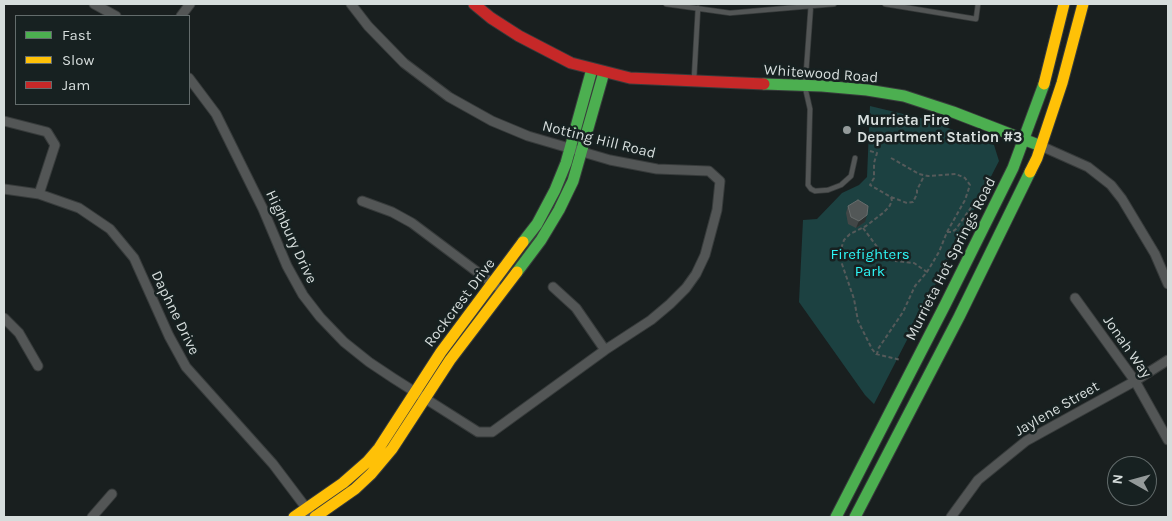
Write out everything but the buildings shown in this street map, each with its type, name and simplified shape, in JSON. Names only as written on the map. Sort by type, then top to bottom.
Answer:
[{"type":"main road","name":"Whitewood Road","points":[[474,4],[491,18],[519,36],[571,63],[592,69],[630,78],[805,87],[822,86],[904,96],[953,112],[1042,146]]},
{"type":"main road","name":"Murrieta Hot Springs Road","points":[[836,517],[1013,168],[1046,79],[1064,4]]},
{"type":"main road","name":"Murrieta Hot Springs Road","points":[[856,517],[959,317],[1042,146],[1062,83],[1083,4]]},
{"type":"main road","name":"Rockcrest Drive","points":[[312,515],[343,483],[367,462],[388,436],[441,352],[524,242],[546,209],[562,177],[592,69]]},
{"type":"main road","name":"Rockcrest Drive","points":[[294,517],[312,515],[339,502],[371,474],[392,449],[450,360],[540,240],[559,210],[573,181],[604,72]]},
{"type":"street","points":[[94,4],[114,15]]},
{"type":"street","points":[[182,15],[190,4]]},
{"type":"street","name":"Notting Hill Road","points":[[351,4],[368,26],[397,56],[449,97],[469,110],[508,129],[570,149],[637,167],[709,171],[720,180],[717,210],[705,256],[696,274],[670,304],[651,320],[605,350],[492,432],[478,432],[425,398]]},
{"type":"street","name":"Highbury Drive","points":[[190,79],[221,122],[263,209],[287,266],[303,295],[320,317],[344,342],[370,362],[425,398]]},
{"type":"street","points":[[4,121],[47,132],[55,145],[39,194]]},
{"type":"street","name":"Whitewood Road","points":[[1042,146],[1088,167],[1110,185],[1122,199],[1155,254],[1168,284]]},
{"type":"street","name":"Daphne Drive","points":[[4,189],[39,194],[79,208],[110,229],[134,258],[169,336],[186,367],[272,464],[312,515]]},
{"type":"street","points":[[362,201],[392,212],[412,223],[502,291]]},
{"type":"street","points":[[553,286],[576,308],[605,350]]},
{"type":"street","name":"Jonah Way","points":[[1075,298],[1135,381],[1168,440]]},
{"type":"street","points":[[4,318],[18,333],[38,366]]},
{"type":"street","name":"Jaylene Street","points":[[950,517],[978,480],[1026,441],[1135,381],[1168,360]]},
{"type":"street","points":[[92,517],[112,494]]},
{"type":"lane","points":[[666,4],[730,12],[834,4]]},
{"type":"lane","points":[[885,4],[976,19],[978,4]]},
{"type":"lane","points":[[811,5],[805,87],[810,108],[808,185],[815,191],[828,190],[840,185],[851,176],[855,158]]},
{"type":"lane","points":[[694,82],[698,8]]},
{"type":"path","points":[[870,151],[877,153],[874,162],[874,178],[870,185],[891,197],[907,203],[913,202],[917,194],[916,190],[925,175]]},
{"type":"path","points":[[877,355],[878,349],[903,312],[915,286],[927,272],[939,252],[947,232],[968,193],[970,185],[965,178],[956,174],[918,174],[891,158]]},
{"type":"path","points":[[891,197],[892,201],[889,207],[863,227],[850,234],[844,240],[841,249],[842,264],[854,299],[858,321],[872,349],[877,355],[901,360]]},
{"type":"path","points":[[947,232],[952,232],[956,229],[977,199],[984,199]]},
{"type":"path","points":[[863,227],[881,252]]},
{"type":"path","points":[[895,261],[914,263],[927,272]]},
{"type":"green space","name":"Firefighters Park","points":[[870,106],[924,119],[994,145],[999,161],[874,404],[865,395],[799,302],[803,220],[817,219],[842,193],[859,185],[867,177]]},
{"type":"traffic: fast","points":[[523,242],[537,224],[555,190],[566,163],[592,69]]},
{"type":"traffic: fast","points":[[517,272],[541,240],[559,210],[573,181],[604,72]]},
{"type":"traffic: fast","points":[[764,84],[822,86],[904,96],[953,112],[1041,146]]},
{"type":"traffic: fast","points":[[836,517],[1013,168],[1044,84]]},
{"type":"traffic: fast","points":[[855,517],[959,317],[1030,172]]},
{"type":"traffic: slow","points":[[1044,84],[1064,4]]},
{"type":"traffic: slow","points":[[1030,172],[1037,158],[1062,83],[1083,4]]},
{"type":"traffic: slow","points":[[294,517],[343,483],[367,462],[379,448],[441,352],[523,242]]},
{"type":"traffic: slow","points":[[315,517],[355,489],[371,474],[392,449],[450,360],[517,272]]},
{"type":"traffic: jam","points":[[474,4],[491,18],[519,36],[571,63],[630,78],[764,84]]},
{"type":"place","name":"Murrieta Fire Department Station #3","points":[[847,130]]}]
